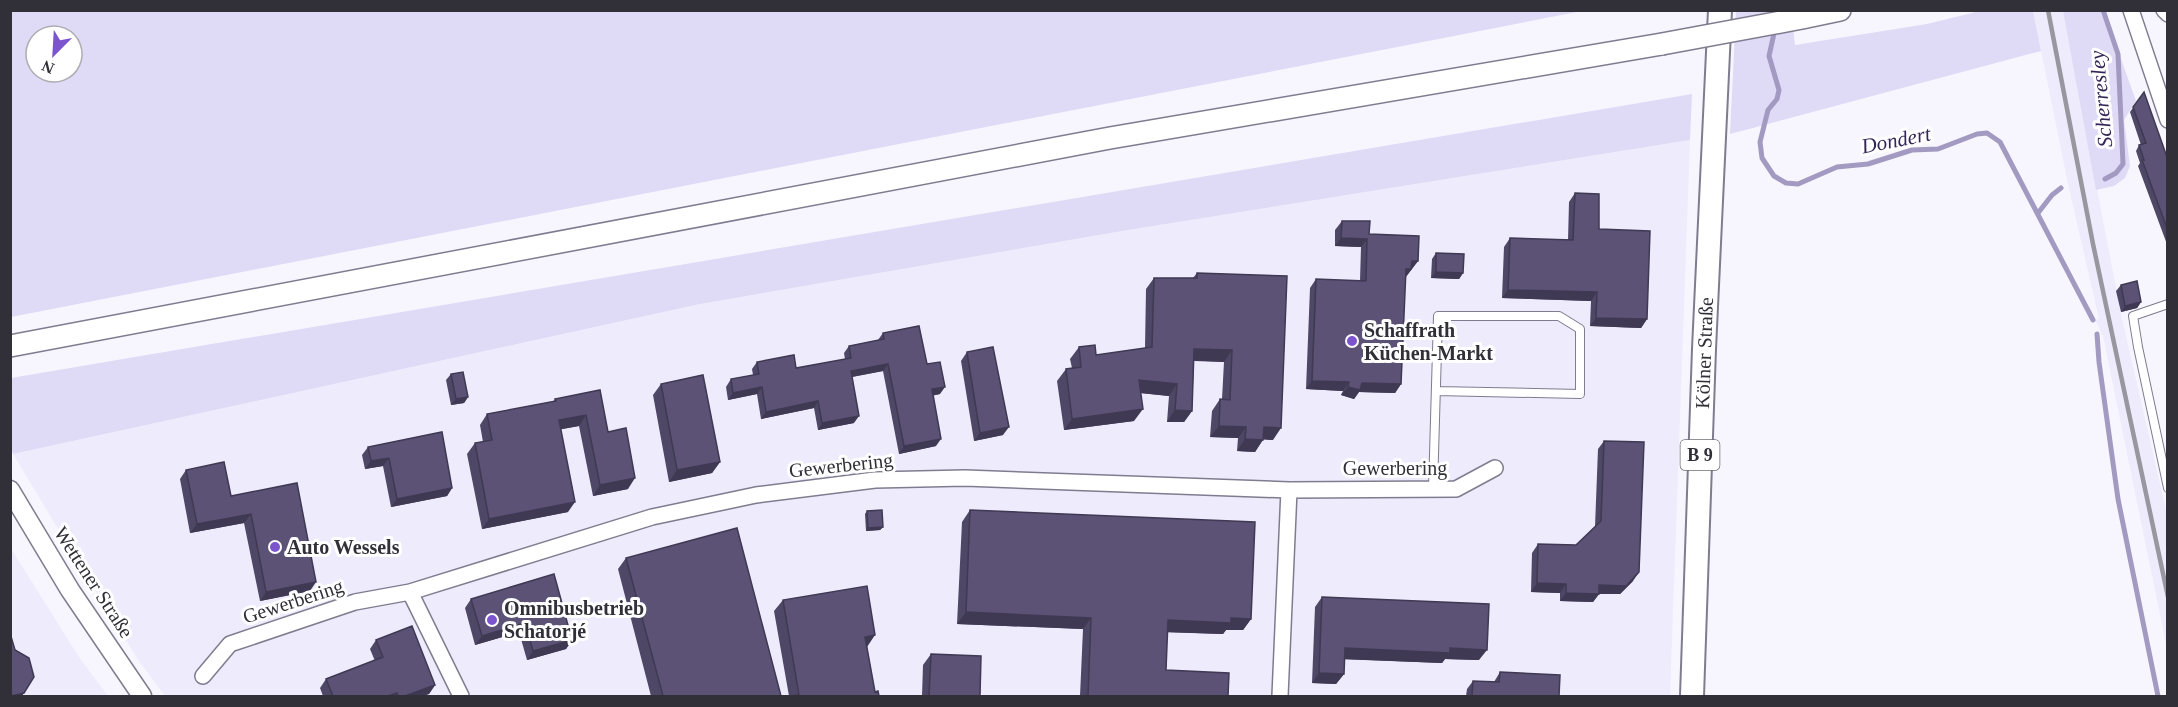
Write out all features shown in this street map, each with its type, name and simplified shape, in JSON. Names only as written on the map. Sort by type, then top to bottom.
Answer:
[{"type":"main road","name":"Kölner Straße","points":[[1692,696],[1704,349],[1720,10]]},
{"type":"main road","points":[[10,346],[1110,138],[1662,44],[1840,10]]},
{"type":"street","points":[[2131,10],[2168,120]]},
{"type":"street","points":[[2164,10],[2168,14]]},
{"type":"street","name":"Gewerbering","points":[[203,676],[230,644],[355,603],[410,592],[652,517],[756,495],[875,480],[964,478],[1289,490],[1456,489],[1495,468]]},
{"type":"street","name":"Wettener Straße","points":[[10,490],[70,590],[142,696]]},
{"type":"street","points":[[1280,696],[1289,490]]},
{"type":"street","points":[[410,592],[461,696]]},
{"type":"lane","points":[[2168,304],[2133,316],[2168,488]]},
{"type":"lane","points":[[1433,489],[1438,316],[1559,316],[1580,329],[1580,394],[1436,391]]},
{"type":"shaded area","points":[[11,10],[1582,11],[11,317]]},
{"type":"shaded area","points":[[1736,11],[1791,11],[1795,45],[1927,24],[1980,11],[2033,11],[2041,51],[1730,134]]},
{"type":"shaded area","points":[[2033,11],[2063,11],[2121,314],[2167,514],[2167,649],[2103,336],[2095,320],[2099,319],[2068,184]]},
{"type":"shaded area","points":[[2063,11],[2104,11],[2136,101],[2124,120],[2130,166],[2125,178],[2114,186],[2096,190]]},
{"type":"shaded area","points":[[1692,94],[1690,140],[1122,231],[700,304],[13,454],[11,448],[11,378]]},
{"type":"shaded area","points":[[1690,140],[1670,696],[165,696],[139,661],[108,612],[13,454],[700,304],[1122,231]]},
{"type":"shaded area","points":[[10,547],[79,657],[108,696],[11,696]]},
{"type":"building","points":[[2144,92],[2168,160],[2168,231],[2142,160],[2144,160],[2139,145],[2146,143],[2133,107]]},
{"type":"building","points":[[1575,193],[1599,194],[1599,229],[1650,231],[1647,319],[1596,318],[1597,292],[1508,290],[1510,238],[1573,240]]},
{"type":"building","name":"Schaffrath Küchen-Markt","points":[[1342,221],[1370,221],[1369,234],[1419,236],[1418,261],[1412,261],[1411,269],[1406,269],[1401,384],[1362,383],[1360,390],[1348,387],[1349,382],[1312,381],[1316,279],[1366,281],[1367,239],[1341,238]]},
{"type":"building","points":[[1436,253],[1464,254],[1463,273],[1436,272]]},
{"type":"building","points":[[1197,273],[1287,276],[1281,428],[1264,427],[1263,440],[1245,439],[1246,427],[1219,426],[1220,399],[1230,400],[1232,350],[1194,349],[1192,411],[1175,410],[1177,384],[1139,380],[1143,409],[1072,419],[1066,369],[1081,367],[1079,347],[1095,345],[1096,355],[1152,347],[1154,278],[1197,278]]},
{"type":"building","points":[[2137,281],[2141,302],[2125,306],[2121,285]]},
{"type":"building","points":[[919,326],[927,364],[940,362],[945,387],[932,389],[941,439],[904,446],[888,364],[851,371],[859,416],[822,423],[818,401],[766,412],[762,387],[733,393],[731,379],[759,374],[757,362],[794,355],[796,368],[851,358],[849,346],[884,339],[883,333]]},
{"type":"building","points":[[993,347],[1009,427],[980,433],[967,352]]},
{"type":"building","points":[[463,372],[468,397],[456,399],[451,374]]},
{"type":"building","points":[[703,375],[720,462],[677,470],[661,384]]},
{"type":"building","points":[[600,390],[608,432],[626,428],[635,478],[600,485],[586,415],[559,420],[575,502],[489,519],[475,443],[492,440],[487,414]]},
{"type":"building","points":[[442,432],[452,488],[397,499],[389,458],[371,461],[368,447]]},
{"type":"building","points":[[1604,441],[1644,442],[1639,572],[1626,586],[1599,585],[1599,594],[1566,593],[1566,584],[1537,583],[1538,544],[1576,545],[1601,521]]},
{"type":"building","points":[[224,462],[231,496],[297,483],[316,582],[266,592],[251,514],[197,524],[186,470]]},
{"type":"building","points":[[882,510],[883,527],[868,528],[867,511]]},
{"type":"building","points":[[970,510],[1255,522],[1251,619],[1231,618],[1231,623],[1168,620],[1166,670],[1229,673],[1228,696],[1088,696],[1091,618],[966,612]]},
{"type":"building","points":[[737,528],[781,696],[663,696],[626,558]]},
{"type":"building","points":[[554,574],[572,640],[533,651],[525,623],[482,636],[471,599]]},
{"type":"building","points":[[867,586],[875,635],[865,637],[875,692],[878,691],[879,696],[792,696],[799,695],[783,600]]},
{"type":"building","points":[[1322,597],[1489,604],[1487,650],[1450,648],[1450,653],[1345,648],[1344,674],[1319,673]]},
{"type":"building","points":[[412,626],[435,685],[405,696],[398,696],[397,693],[388,696],[333,696],[326,679],[383,657],[376,640]]},
{"type":"building","points":[[10,633],[15,650],[29,658],[34,677],[24,693],[11,696]]},
{"type":"building","points":[[931,654],[981,656],[980,696],[929,696]]},
{"type":"building","points":[[1500,672],[1560,675],[1559,696],[1472,696],[1473,681],[1499,682]]},
{"type":"waterway","name":"Scherresley","points":[[2103,10],[2118,54],[2123,164],[2116,173],[2105,179]]},
{"type":"waterway","name":"Dondert","points":[[1775,29],[1769,56],[1779,90],[1777,99],[1768,110],[1760,142],[1762,158],[1774,176],[1786,183],[1798,184],[1837,167],[1868,164],[1912,150],[1938,149],[1977,134],[1987,133],[2000,142],[2093,320]]},
{"type":"waterway","name":"Scherresley","points":[[2038,213],[2052,195],[2061,188]]},
{"type":"waterway","name":"Dondert","points":[[2097,334],[2118,499],[2158,696]]},
{"type":"railway","points":[[2048,10],[2093,244],[2168,597]]},
{"type":"place","name":"Schaffrath Küchen-Markt","points":[[1352,341]]},
{"type":"place","name":"Auto Wessels","points":[[275,547]]},
{"type":"place","name":"Omnibusbetrieb Schatorjé","points":[[492,620]]}]
